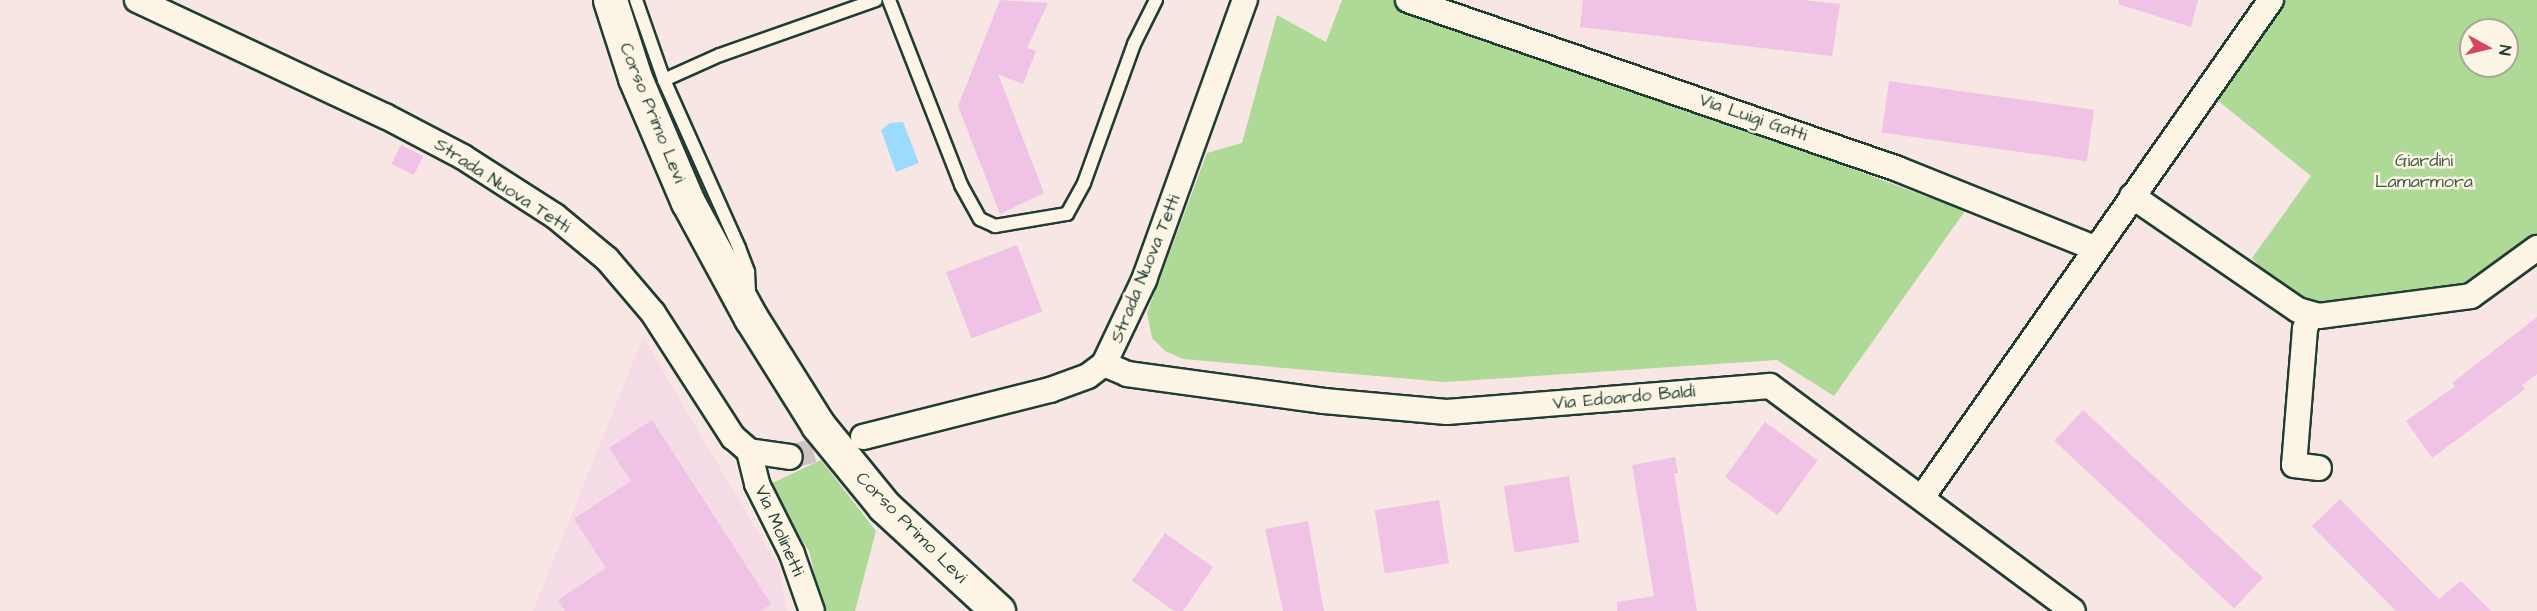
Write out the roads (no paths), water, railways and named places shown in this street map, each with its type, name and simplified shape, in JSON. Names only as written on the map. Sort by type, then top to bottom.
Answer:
[{"type":"main road","name":"Corso Primo Levi","points":[[610,0],[658,138],[688,202],[751,318],[848,465],[914,537],[998,611]]},
{"type":"street","name":"Strada Nuova Tetti","points":[[137,0],[385,116],[463,157],[555,216],[607,259],[653,313],[733,437],[749,451]]},
{"type":"street","name":"Strada Nuova Tetti","points":[[863,437],[1050,390],[1088,376],[1104,364],[1144,280],[1245,0]]},
{"type":"street","name":"Via Luigi Gatti","points":[[1408,0],[1898,169],[2095,248]]},
{"type":"street","points":[[1923,496],[2271,0]]},
{"type":"street","points":[[2132,196],[2310,315],[2471,296],[2537,248]]},
{"type":"street","points":[[2310,315],[2305,329],[2294,465],[2319,468]]},
{"type":"street","name":"Via Edoardo Baldi","points":[[1104,364],[1126,374],[1324,401],[1447,412],[1770,386],[1923,496],[2073,611]]},
{"type":"street","points":[[749,451],[790,457]]},
{"type":"street","name":"Via Molinetti","points":[[749,451],[757,484],[792,554],[812,611]]},
{"type":"lane","name":"Corso Primo Levi","points":[[636,0],[664,80],[748,272],[751,318]]},
{"type":"lane","points":[[664,80],[720,55],[876,0]]},
{"type":"lane","points":[[890,0],[961,185],[980,219],[995,226],[1067,214],[1084,183],[1134,44],[1155,0]]},
{"type":"water","points":[[903,122],[919,163],[896,172],[881,130],[890,123]]},
{"type":"tunnel","points":[[790,457],[849,441]]},
{"type":"park label","name":"Giardini Lamarmora","points":[[2424,172]]}]
